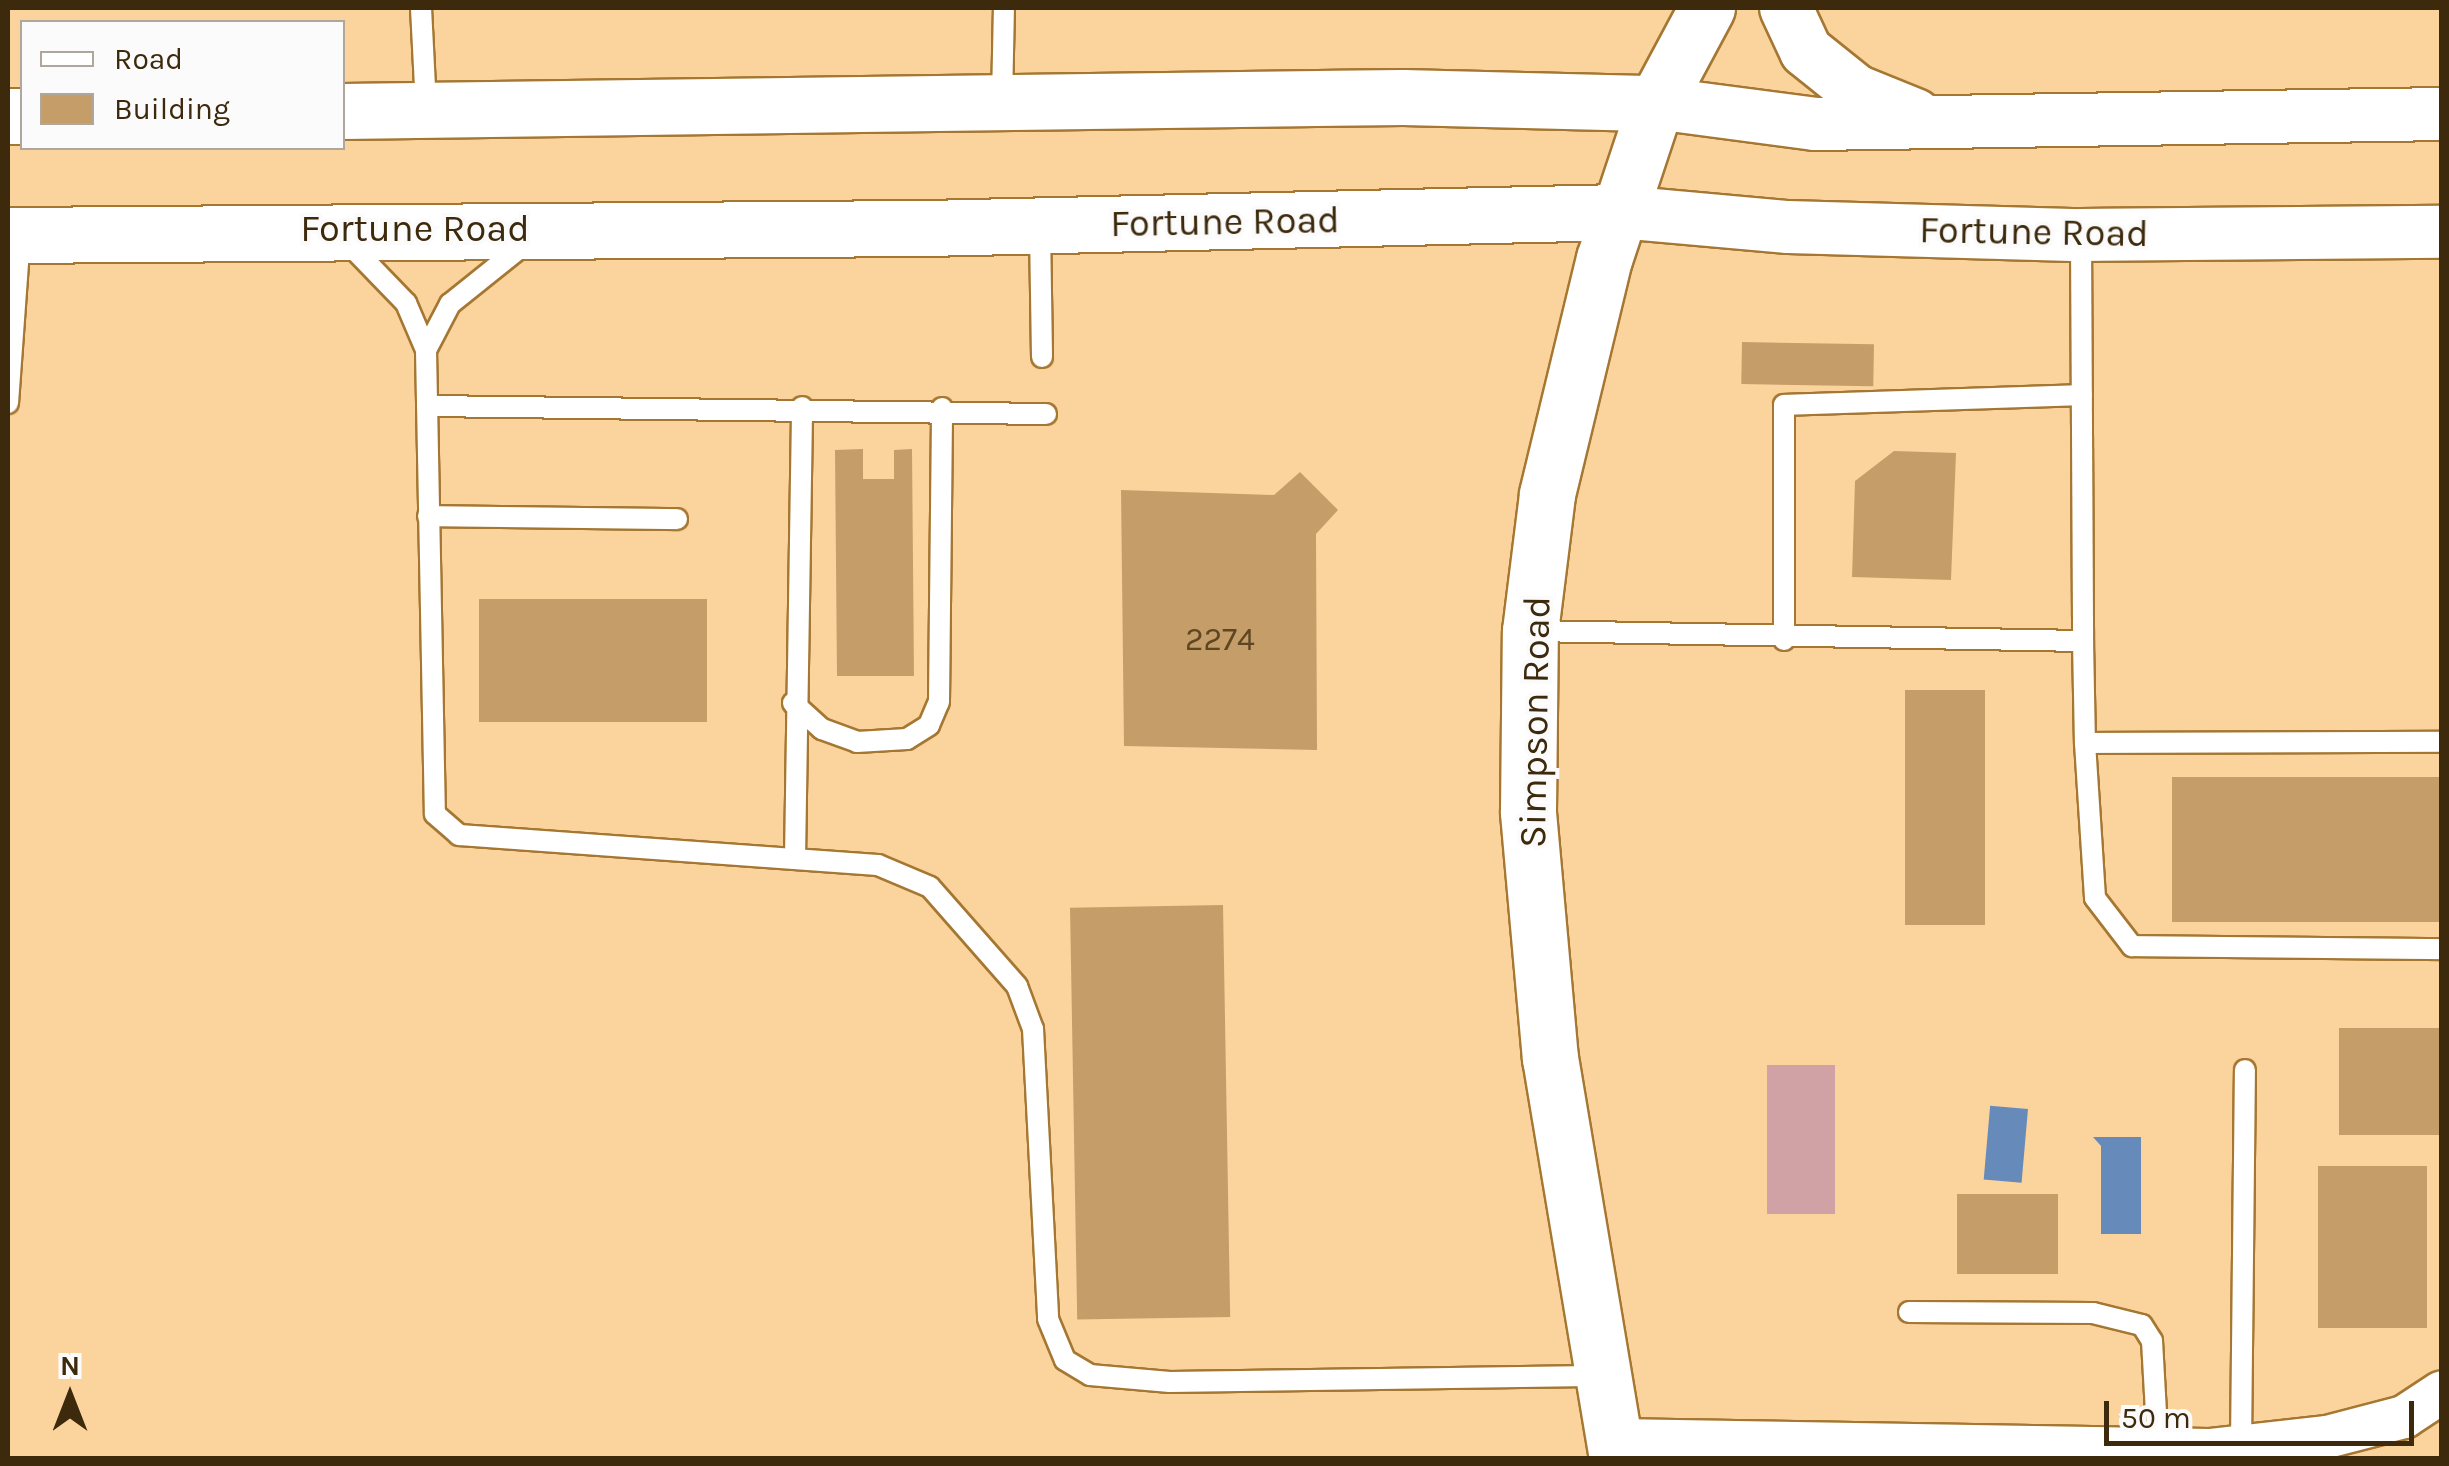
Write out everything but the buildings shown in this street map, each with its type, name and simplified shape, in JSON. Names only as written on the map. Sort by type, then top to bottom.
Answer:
[{"type":"main road","name":"Simpson Road","points":[[1617,1449],[1550,1059],[1528,811],[1530,631],[1548,494],[1620,212],[1656,103],[1707,8]]},
{"type":"main road","points":[[345,112],[1002,108],[1403,97],[1656,103]]},
{"type":"main road","name":"Fortune Road","points":[[14,235],[334,228],[1040,226],[1620,212]]},
{"type":"street","points":[[1786,8],[1806,51],[1856,91],[1930,121]]},
{"type":"street","points":[[1656,103],[1815,124],[2442,114]]},
{"type":"street","name":"Fortune Road","points":[[1620,212],[1788,227],[2081,235],[2442,232]]},
{"type":"street","points":[[1617,1449],[2158,1448],[2220,1452],[2404,1417],[2442,1392]]},
{"type":"lane","points":[[422,8],[426,109]]},
{"type":"lane","points":[[1002,108],[1004,8]]},
{"type":"lane","points":[[1040,226],[1042,356]]},
{"type":"lane","points":[[334,228],[406,303],[426,350],[435,814],[458,835],[878,865],[930,887],[1017,986],[1033,1029],[1048,1319],[1065,1360],[1090,1375],[1170,1382],[1607,1376]]},
{"type":"lane","points":[[426,350],[450,304],[544,229]]},
{"type":"lane","points":[[8,404],[14,235]]},
{"type":"lane","points":[[2081,235],[2083,641],[2094,898],[2132,946],[2442,949]]},
{"type":"lane","points":[[1784,640],[1784,404],[2082,395]]},
{"type":"lane","points":[[427,406],[942,408],[1046,414]]},
{"type":"lane","points":[[795,859],[793,703],[802,407]]},
{"type":"lane","points":[[793,703],[822,729],[857,742],[907,739],[928,725],[939,702],[942,408]]},
{"type":"lane","points":[[428,516],[677,518]]},
{"type":"lane","points":[[1530,631],[1784,640],[2083,641]]},
{"type":"lane","points":[[2086,743],[2442,742]]},
{"type":"lane","points":[[2220,1452],[2244,1070]]},
{"type":"lane","points":[[1909,1312],[2093,1313],[2142,1325],[2152,1341],[2158,1448]]},
{"type":"shaded area","points":[[1767,1065],[1835,1065],[1835,1214],[1767,1214]]},
{"type":"water","points":[[1990,1106],[2028,1109],[2022,1183],[1984,1179]]},
{"type":"water","points":[[2093,1137],[2141,1137],[2141,1234],[2101,1234],[2101,1146]]}]
